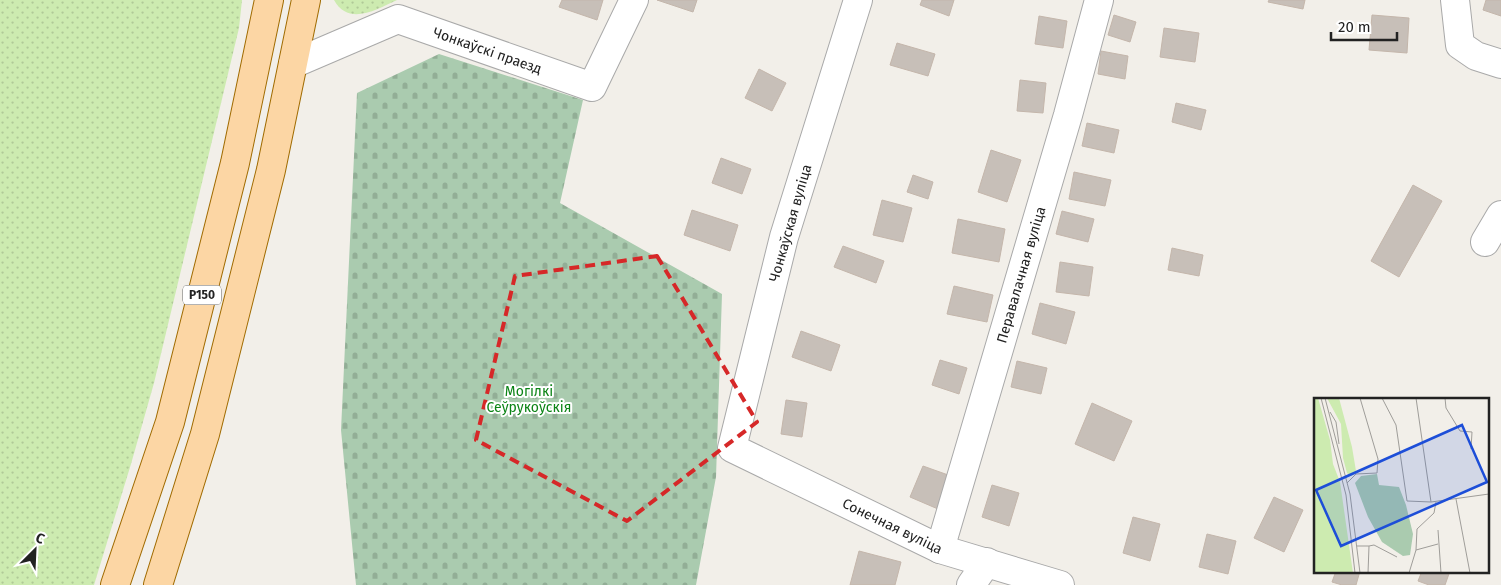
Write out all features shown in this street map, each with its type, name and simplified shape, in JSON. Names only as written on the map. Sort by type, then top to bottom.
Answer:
[{"type":"main road","name":"Р150","points":[[115,585],[170,422],[235,163],[269,0]]},
{"type":"main road","name":"Р150","points":[[158,585],[205,434],[271,170],[306,0]]},
{"type":"main road","points":[[235,163],[271,170]]},
{"type":"street","name":"Чонкаўскі праезд","points":[[293,64],[398,19],[592,88],[634,0]]},
{"type":"street","name":"Чонкаўская вуліца","points":[[732,448],[784,237],[858,0]]},
{"type":"street","name":"Перавалачная вуліца","points":[[940,549],[1068,114],[1099,0]]},
{"type":"street","points":[[1455,0],[1460,45],[1476,56],[1501,64]]},
{"type":"street","points":[[1485,242],[1501,215]]},
{"type":"street","name":"Сонечная вуліца","points":[[732,448],[940,549],[1060,585]]},
{"type":"street","points":[[971,585],[987,562]]},
{"type":"highlighted area","points":[[657,256],[757,422],[627,521],[476,440],[515,276]]},
{"type":"green space","points":[[0,0],[242,0],[239,28],[154,383],[94,585],[0,585]]},
{"type":"green space","points":[[334,0],[397,0],[364,14],[355,14],[347,13]]},
{"type":"green space","name":"Могілкі Сеўрукоўскія","points":[[439,54],[583,100],[560,203],[722,294],[716,477],[696,585],[356,585],[341,430],[357,93]]},
{"type":"building","points":[[562,0],[603,0],[597,20],[559,7]]},
{"type":"building","points":[[657,0],[697,0],[693,12]]},
{"type":"building","points":[[922,0],[954,0],[949,16],[920,5]]},
{"type":"building","points":[[1269,0],[1305,0],[1303,9],[1268,2]]},
{"type":"building","points":[[1486,0],[1501,0],[1501,16],[1483,10]]},
{"type":"building","points":[[1114,15],[1136,22],[1130,42],[1108,35]]},
{"type":"building","points":[[1372,15],[1409,18],[1407,53],[1369,50]]},
{"type":"building","points":[[1039,16],[1067,21],[1063,48],[1035,44]]},
{"type":"building","points":[[1164,28],[1199,33],[1195,62],[1160,57]]},
{"type":"building","points":[[897,43],[935,54],[928,76],[890,65]]},
{"type":"building","points":[[1101,51],[1128,56],[1125,79],[1098,74]]},
{"type":"building","points":[[759,69],[786,83],[772,111],[745,98]]},
{"type":"building","points":[[1020,80],[1046,83],[1043,113],[1017,111]]},
{"type":"building","points":[[1176,103],[1206,110],[1201,130],[1172,122]]},
{"type":"building","points":[[1087,123],[1119,130],[1114,153],[1082,146]]},
{"type":"building","points":[[991,150],[1021,160],[1007,202],[978,192]]},
{"type":"building","points":[[721,158],[751,169],[742,194],[712,183]]},
{"type":"building","points":[[1074,172],[1111,180],[1105,206],[1069,199]]},
{"type":"building","points":[[913,175],[933,182],[928,199],[907,192]]},
{"type":"building","points":[[1413,185],[1442,201],[1399,277],[1371,261]]},
{"type":"building","points":[[882,200],[912,208],[903,242],[873,235]]},
{"type":"building","points":[[692,210],[738,225],[730,251],[684,235]]},
{"type":"building","points":[[1062,211],[1094,219],[1088,242],[1056,234]]},
{"type":"building","points":[[958,219],[1005,229],[999,262],[952,253]]},
{"type":"building","points":[[843,246],[884,261],[876,283],[834,267]]},
{"type":"building","points":[[1172,248],[1203,255],[1199,276],[1168,270]]},
{"type":"building","points":[[1060,262],[1093,267],[1089,296],[1056,292]]},
{"type":"building","points":[[954,286],[993,295],[987,322],[947,314]]},
{"type":"building","points":[[1040,303],[1075,312],[1066,344],[1032,334]]},
{"type":"building","points":[[801,331],[840,345],[831,371],[792,357]]},
{"type":"building","points":[[940,360],[967,368],[959,394],[932,385]]},
{"type":"building","points":[[1017,361],[1047,368],[1041,394],[1011,387]]},
{"type":"building","points":[[786,400],[807,403],[802,437],[781,434]]},
{"type":"building","points":[[1092,403],[1132,421],[1114,461],[1075,444]]},
{"type":"building","points":[[923,466],[951,476],[938,509],[910,497]]},
{"type":"building","points":[[992,485],[1019,493],[1009,526],[982,517]]},
{"type":"building","points":[[1274,497],[1303,510],[1284,552],[1254,538]]},
{"type":"building","points":[[1133,517],[1160,524],[1150,561],[1123,553]]},
{"type":"building","points":[[1207,534],[1236,541],[1228,574],[1199,567]]},
{"type":"building","points":[[859,551],[901,562],[895,585],[850,585]]},
{"type":"building","points":[[1336,572],[1360,572],[1356,585],[1342,585],[1332,582]]},
{"type":"building","points":[[1422,572],[1450,572],[1445,585],[1429,585],[1418,581]]}]
